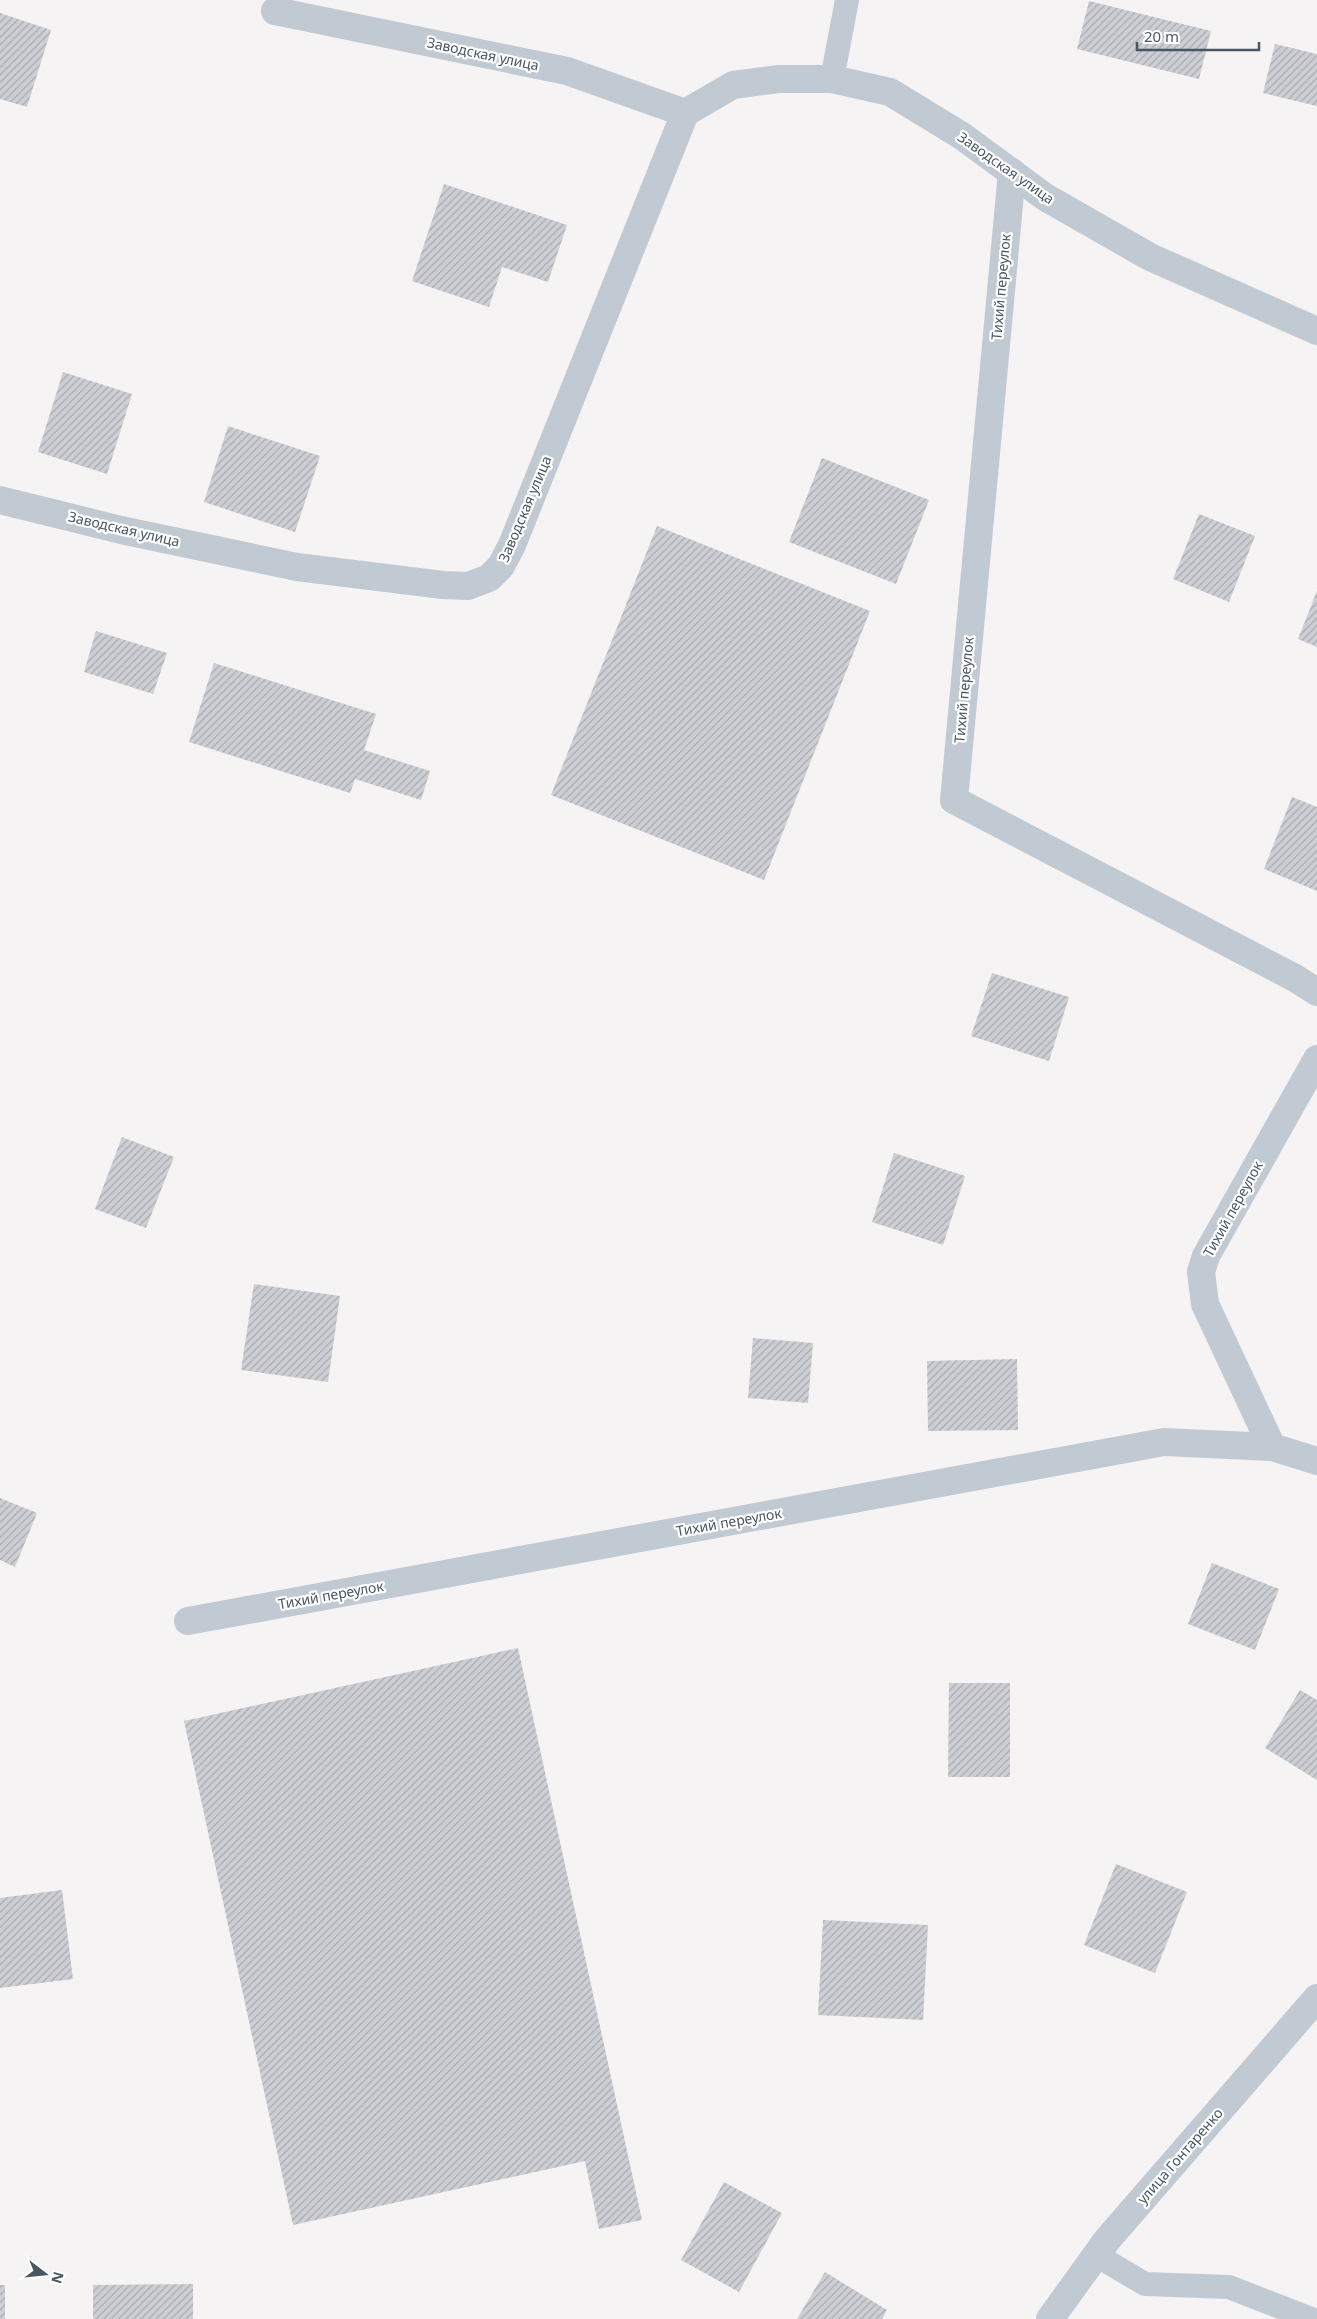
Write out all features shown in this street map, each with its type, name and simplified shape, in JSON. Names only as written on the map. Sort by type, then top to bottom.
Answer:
[{"type":"street","name":"Заводская улица","points":[[275,11],[567,71],[685,114]]},
{"type":"street","name":"Заводская улица","points":[[0,500],[121,530],[297,567],[443,585],[468,586],[489,578],[501,566],[512,545],[685,114],[733,85],[779,79],[832,79],[890,92],[962,136],[1044,197],[1150,256],[1317,331]]},
{"type":"street","name":"Тихий переулок","points":[[1012,172],[954,800],[1295,978],[1317,992]]},
{"type":"street","name":"Тихий переулок","points":[[1272,1448],[1205,1304],[1202,1272],[1206,1256],[1317,1059]]},
{"type":"street","name":"Тихий переулок","points":[[188,1621],[1164,1442],[1272,1448],[1317,1461]]},
{"type":"street","name":"улица Гонтаренко","points":[[1050,2319],[1107,2240],[1317,1998]]},
{"type":"lane","points":[[832,79],[847,0]]},
{"type":"lane","points":[[1096,2255],[1146,2284],[1229,2287],[1311,2319]]},
{"type":"building","points":[[1089,1],[1211,31],[1199,79],[1077,49]]},
{"type":"building","points":[[0,13],[51,30],[27,107],[0,99]]},
{"type":"building","points":[[1275,44],[1317,54],[1317,106],[1263,93]]},
{"type":"building","points":[[444,184],[567,225],[548,282],[502,267],[489,307],[412,281]]},
{"type":"building","points":[[63,372],[132,394],[107,474],[38,452]]},
{"type":"building","points":[[228,426],[320,456],[295,532],[204,502]]},
{"type":"building","points":[[822,458],[929,500],[896,584],[789,542]]},
{"type":"building","points":[[1199,514],[1255,536],[1229,602],[1173,579]]},
{"type":"building","points":[[657,526],[870,611],[764,880],[551,795]]},
{"type":"building","points":[[1317,591],[1317,647],[1298,639]]},
{"type":"building","points":[[96,631],[167,653],[153,694],[84,672]]},
{"type":"building","points":[[214,663],[376,714],[364,750],[430,771],[421,800],[355,779],[350,793],[189,742]]},
{"type":"building","points":[[1292,797],[1317,807],[1317,891],[1264,869]]},
{"type":"building","points":[[992,973],[1069,997],[1049,1061],[971,1036]]},
{"type":"building","points":[[122,1137],[174,1157],[146,1228],[95,1209]]},
{"type":"building","points":[[894,1153],[965,1176],[943,1245],[872,1222]]},
{"type":"building","points":[[254,1284],[340,1296],[328,1382],[241,1370]]},
{"type":"building","points":[[753,1338],[813,1343],[808,1403],[748,1398]]},
{"type":"building","points":[[1017,1359],[1018,1430],[928,1431],[927,1361]]},
{"type":"building","points":[[0,1498],[37,1513],[15,1567],[0,1560]]},
{"type":"building","points":[[1212,1563],[1279,1589],[1255,1650],[1188,1624]]},
{"type":"building","points":[[518,1648],[642,2220],[599,2229],[585,2161],[293,2225],[184,1721]]},
{"type":"building","points":[[949,1683],[1010,1683],[1010,1777],[948,1777]]},
{"type":"building","points":[[1300,1690],[1317,1700],[1317,1780],[1265,1748]]},
{"type":"building","points":[[1116,1864],[1187,1892],[1155,1973],[1084,1945]]},
{"type":"building","points":[[62,1890],[73,1979],[0,1988],[0,1898]]},
{"type":"building","points":[[823,1920],[928,1925],[923,2020],[818,2015]]},
{"type":"building","points":[[724,2182],[782,2213],[739,2292],[681,2260]]},
{"type":"building","points":[[825,2272],[887,2310],[882,2319],[797,2319]]},
{"type":"building","points":[[193,2284],[193,2319],[93,2319],[93,2285]]},
{"type":"building","points":[[0,2285],[5,2285],[5,2319],[0,2319]]}]
